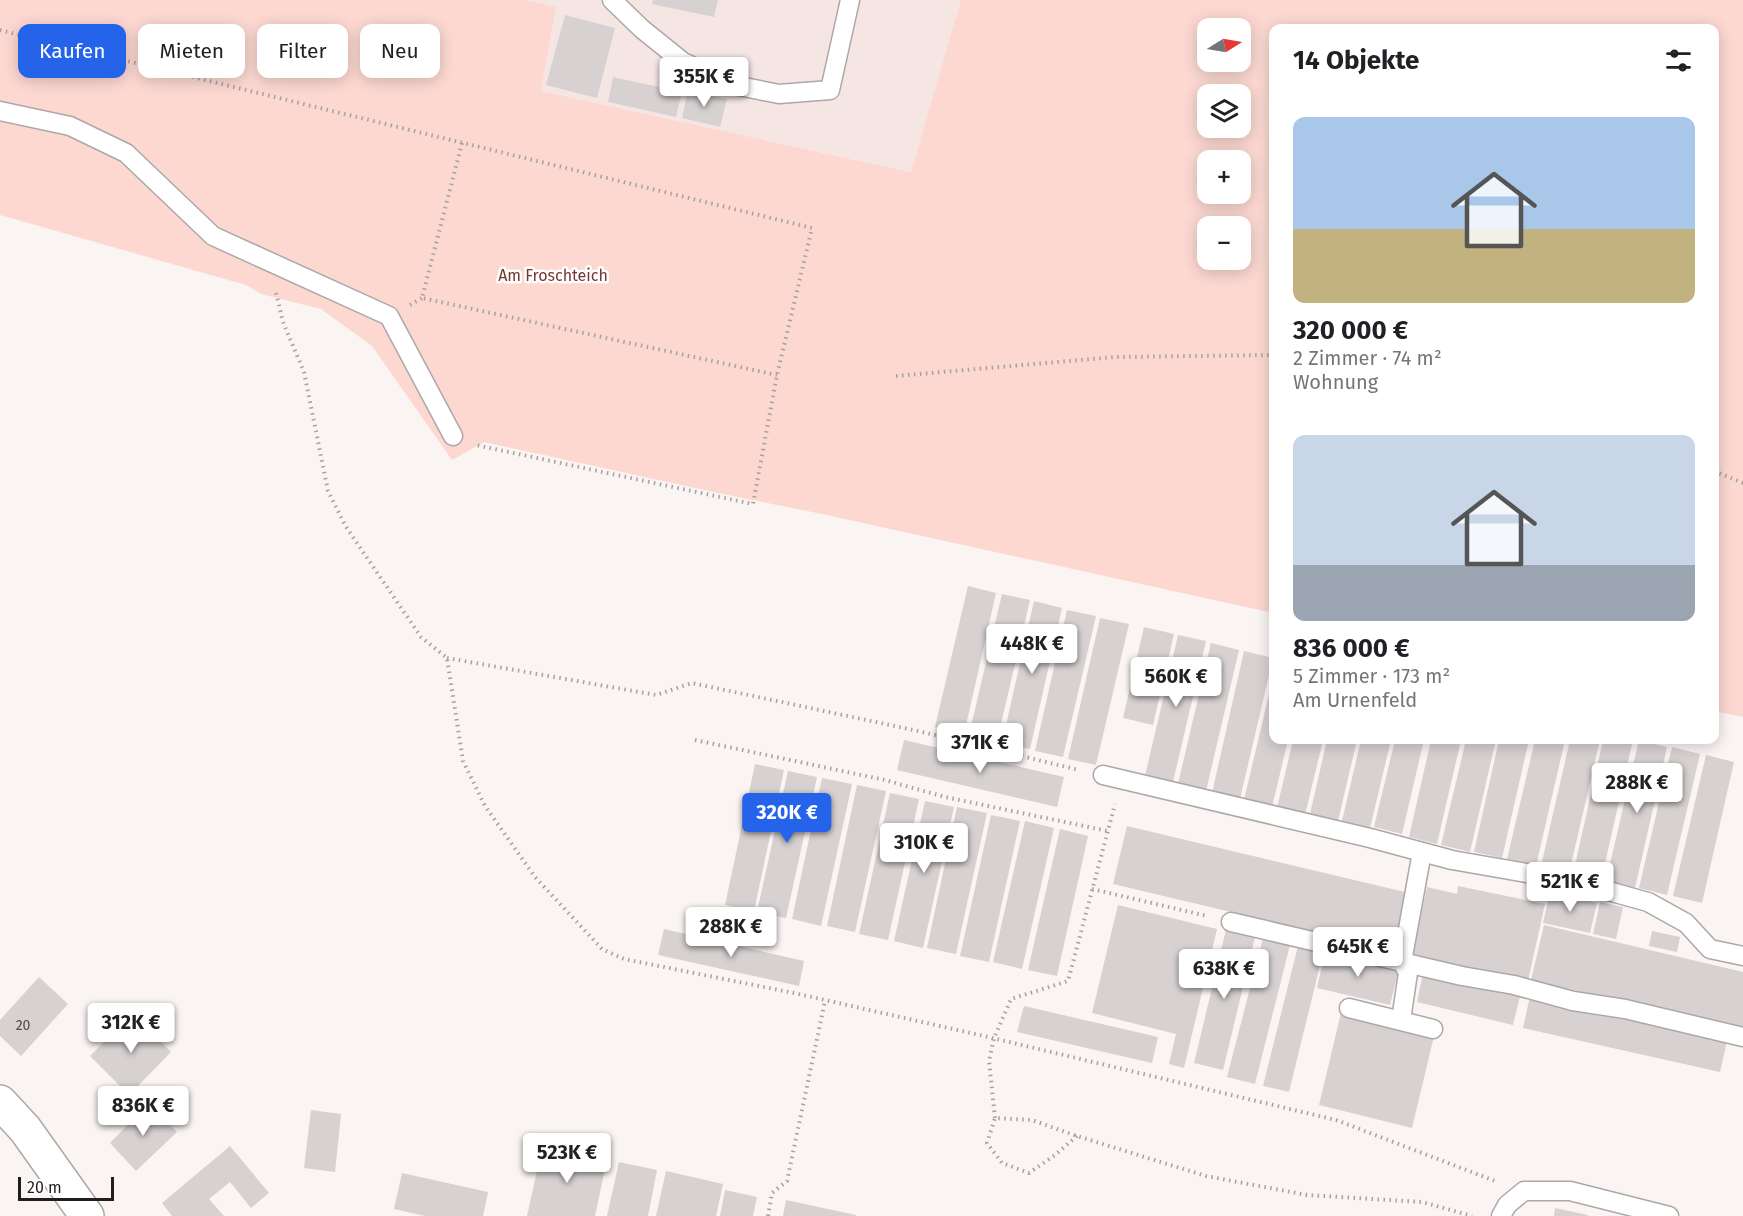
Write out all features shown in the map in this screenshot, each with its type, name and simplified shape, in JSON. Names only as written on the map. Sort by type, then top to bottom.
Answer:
[{"type":"street","points":[[0,1102],[25,1129],[87,1216]]},
{"type":"lane","points":[[612,0],[642,29],[683,62],[734,85],[779,94],[830,90],[850,0]]},
{"type":"lane","points":[[0,111],[70,126],[126,153],[213,236],[389,316],[453,436]]},
{"type":"lane","points":[[1103,776],[1370,838],[1452,860],[1572,881],[1648,902],[1686,923],[1710,948],[1743,956]]},
{"type":"lane","points":[[1401,1020],[1408,973],[1402,962],[1422,852]]},
{"type":"lane","points":[[1231,922],[1462,976],[1514,985],[1573,1001],[1625,1009],[1743,1037]]},
{"type":"lane","points":[[1349,1008],[1433,1029]]},
{"type":"lane","points":[[1502,1216],[1507,1205],[1524,1191],[1570,1191],[1669,1216]]},
{"type":"path","points":[[0,30],[812,228],[777,375],[753,504],[472,444],[453,436]]},
{"type":"path","points":[[462,143],[422,298],[777,375]]},
{"type":"path","points":[[269,261],[283,322],[304,372],[328,491],[346,527],[421,637],[447,658],[656,695],[692,683],[918,731],[1103,776]]},
{"type":"path","points":[[896,376],[1115,357],[1269,355]]},
{"type":"path","points":[[1719,473],[1743,483]]},
{"type":"path","points":[[447,658],[464,761],[485,806],[535,877],[602,949],[624,959],[994,1038],[1336,1120],[1431,1158],[1524,1191]]},
{"type":"path","points":[[695,740],[885,780],[945,797],[1108,831]]},
{"type":"path","points":[[1077,1136],[1029,1173],[1002,1163],[987,1143],[995,1118],[989,1061],[994,1038],[1011,999],[1068,981],[1122,780]]},
{"type":"path","points":[[1092,889],[1231,922]]},
{"type":"path","points":[[768,1216],[772,1193],[787,1181],[825,1001]]},
{"type":"path","points":[[995,1118],[1032,1120],[1206,1176],[1307,1195],[1422,1202],[1472,1216]]},
{"type":"shaded area","points":[[527,0],[961,0],[912,172],[541,91],[556,7]]},
{"type":"green space","name":"Am Froschteich","points":[[0,0],[527,0],[556,7],[541,91],[911,172],[961,0],[1743,0],[1743,717],[1719,712],[1719,24],[1269,24],[1269,612],[484,442],[452,460],[372,346],[321,309],[261,294],[246,285],[0,215]]},
{"type":"building","points":[[653,0],[718,0],[714,17],[652,4]]},
{"type":"building","points":[[565,15],[615,28],[597,98],[546,85]]},
{"type":"building","points":[[613,77],[682,92],[676,117],[608,102]]},
{"type":"building","points":[[688,90],[727,99],[720,127],[682,118]]},
{"type":"building","points":[[968,586],[996,593],[964,734],[935,727]]},
{"type":"building","points":[[1002,594],[1030,600],[997,741],[969,735]]},
{"type":"building","points":[[1034,601],[1062,608],[1030,749],[1002,743]]},
{"type":"building","points":[[1067,610],[1096,616],[1063,757],[1035,751]]},
{"type":"building","points":[[1100,618],[1129,624],[1096,765],[1068,759]]},
{"type":"building","points":[[1144,627],[1174,634],[1153,725],[1123,718]]},
{"type":"building","points":[[1178,635],[1206,641],[1173,782],[1145,776]]},
{"type":"building","points":[[1211,643],[1239,650],[1206,791],[1178,784]]},
{"type":"building","points":[[1244,651],[1269,657],[1269,675],[1240,799],[1212,793]]},
{"type":"building","points":[[1269,694],[1269,744],[1287,744],[1272,807],[1244,800]]},
{"type":"building","points":[[904,740],[1064,777],[1057,807],[897,770]]},
{"type":"building","points":[[1292,744],[1322,744],[1305,815],[1277,808]]},
{"type":"building","points":[[1326,744],[1356,744],[1338,821],[1310,814]]},
{"type":"building","points":[[1360,744],[1390,744],[1370,828],[1342,821]]},
{"type":"building","points":[[1394,744],[1423,744],[1402,834],[1374,827]]},
{"type":"building","points":[[1430,744],[1460,744],[1437,844],[1409,837]]},
{"type":"building","points":[[1465,744],[1495,744],[1470,852],[1441,845]]},
{"type":"building","points":[[1498,744],[1528,744],[1502,858],[1474,852]]},
{"type":"building","points":[[1534,744],[1564,744],[1536,866],[1507,859]]},
{"type":"building","points":[[1569,744],[1599,744],[1569,873],[1541,866]]},
{"type":"building","points":[[1602,744],[1632,744],[1601,881],[1573,874]]},
{"type":"building","points":[[1638,744],[1667,747],[1635,888],[1606,881]]},
{"type":"building","points":[[1672,747],[1700,754],[1667,895],[1639,888]]},
{"type":"building","points":[[1706,755],[1734,762],[1702,903],[1673,896]]},
{"type":"building","points":[[755,764],[784,770],[754,911],[725,905]]},
{"type":"building","points":[[788,771],[817,777],[786,918],[757,912]]},
{"type":"building","points":[[822,778],[852,784],[821,926],[792,919]]},
{"type":"building","points":[[857,785],[886,791],[855,932],[827,926]]},
{"type":"building","points":[[890,793],[919,799],[888,940],[859,934]]},
{"type":"building","points":[[925,801],[954,807],[923,948],[894,941]]},
{"type":"building","points":[[957,807],[987,813],[956,954],[927,948]]},
{"type":"building","points":[[991,815],[1020,821],[989,962],[960,956]]},
{"type":"building","points":[[1025,821],[1054,828],[1022,969],[993,962]]},
{"type":"building","points":[[1127,826],[1409,893],[1396,951],[1113,884]]},
{"type":"building","points":[[1060,829],[1088,836],[1057,976],[1028,970]]},
{"type":"building","points":[[1458,886],[1545,904],[1528,981],[1412,955],[1427,887],[1457,894]]},
{"type":"building","points":[[1550,892],[1597,903],[1590,933],[1543,923]]},
{"type":"building","points":[[1600,902],[1623,907],[1616,939],[1593,934]]},
{"type":"building","points":[[1118,905],[1217,929],[1184,1068],[1169,1064],[1176,1034],[1092,1013]]},
{"type":"building","points":[[1544,925],[1743,972],[1743,1030],[1531,980]]},
{"type":"building","points":[[664,929],[804,961],[799,986],[658,955]]},
{"type":"building","points":[[1226,930],[1255,937],[1223,1070],[1194,1063]]},
{"type":"building","points":[[1652,931],[1680,937],[1677,952],[1649,946]]},
{"type":"building","points":[[1263,938],[1290,945],[1255,1084],[1227,1077]]},
{"type":"building","points":[[1298,946],[1323,953],[1289,1092],[1263,1086]]},
{"type":"building","points":[[1325,952],[1399,969],[1390,1005],[1317,988]]},
{"type":"building","points":[[1423,973],[1520,996],[1513,1025],[1417,1002]]},
{"type":"building","points":[[39,977],[68,1004],[21,1056],[0,1036],[0,1020]]},
{"type":"building","points":[[1530,996],[1727,1041],[1720,1072],[1523,1028]]},
{"type":"building","points":[[1024,1006],[1158,1037],[1152,1063],[1017,1032]]},
{"type":"building","points":[[133,1013],[171,1052],[129,1095],[90,1056]]},
{"type":"building","points":[[1341,1013],[1434,1036],[1412,1128],[1319,1105]]},
{"type":"building","points":[[149,1103],[177,1132],[136,1171],[110,1143]]},
{"type":"building","points":[[311,1110],[341,1114],[335,1172],[304,1168]]},
{"type":"building","points":[[543,1144],[607,1159],[595,1216],[527,1216]]},
{"type":"building","points":[[230,1146],[269,1193],[251,1208],[230,1182],[209,1199],[224,1216],[172,1216],[162,1203]]},
{"type":"building","points":[[619,1162],[657,1170],[648,1216],[607,1216]]},
{"type":"building","points":[[666,1171],[723,1184],[716,1216],[656,1216]]},
{"type":"building","points":[[402,1173],[488,1192],[483,1216],[425,1216],[394,1209]]},
{"type":"building","points":[[725,1190],[757,1197],[753,1216],[720,1216]]},
{"type":"building","points":[[786,1200],[856,1215],[856,1216],[783,1216]]},
{"type":"building","points":[[1555,1208],[1588,1215],[1588,1216],[1554,1216]]}]
